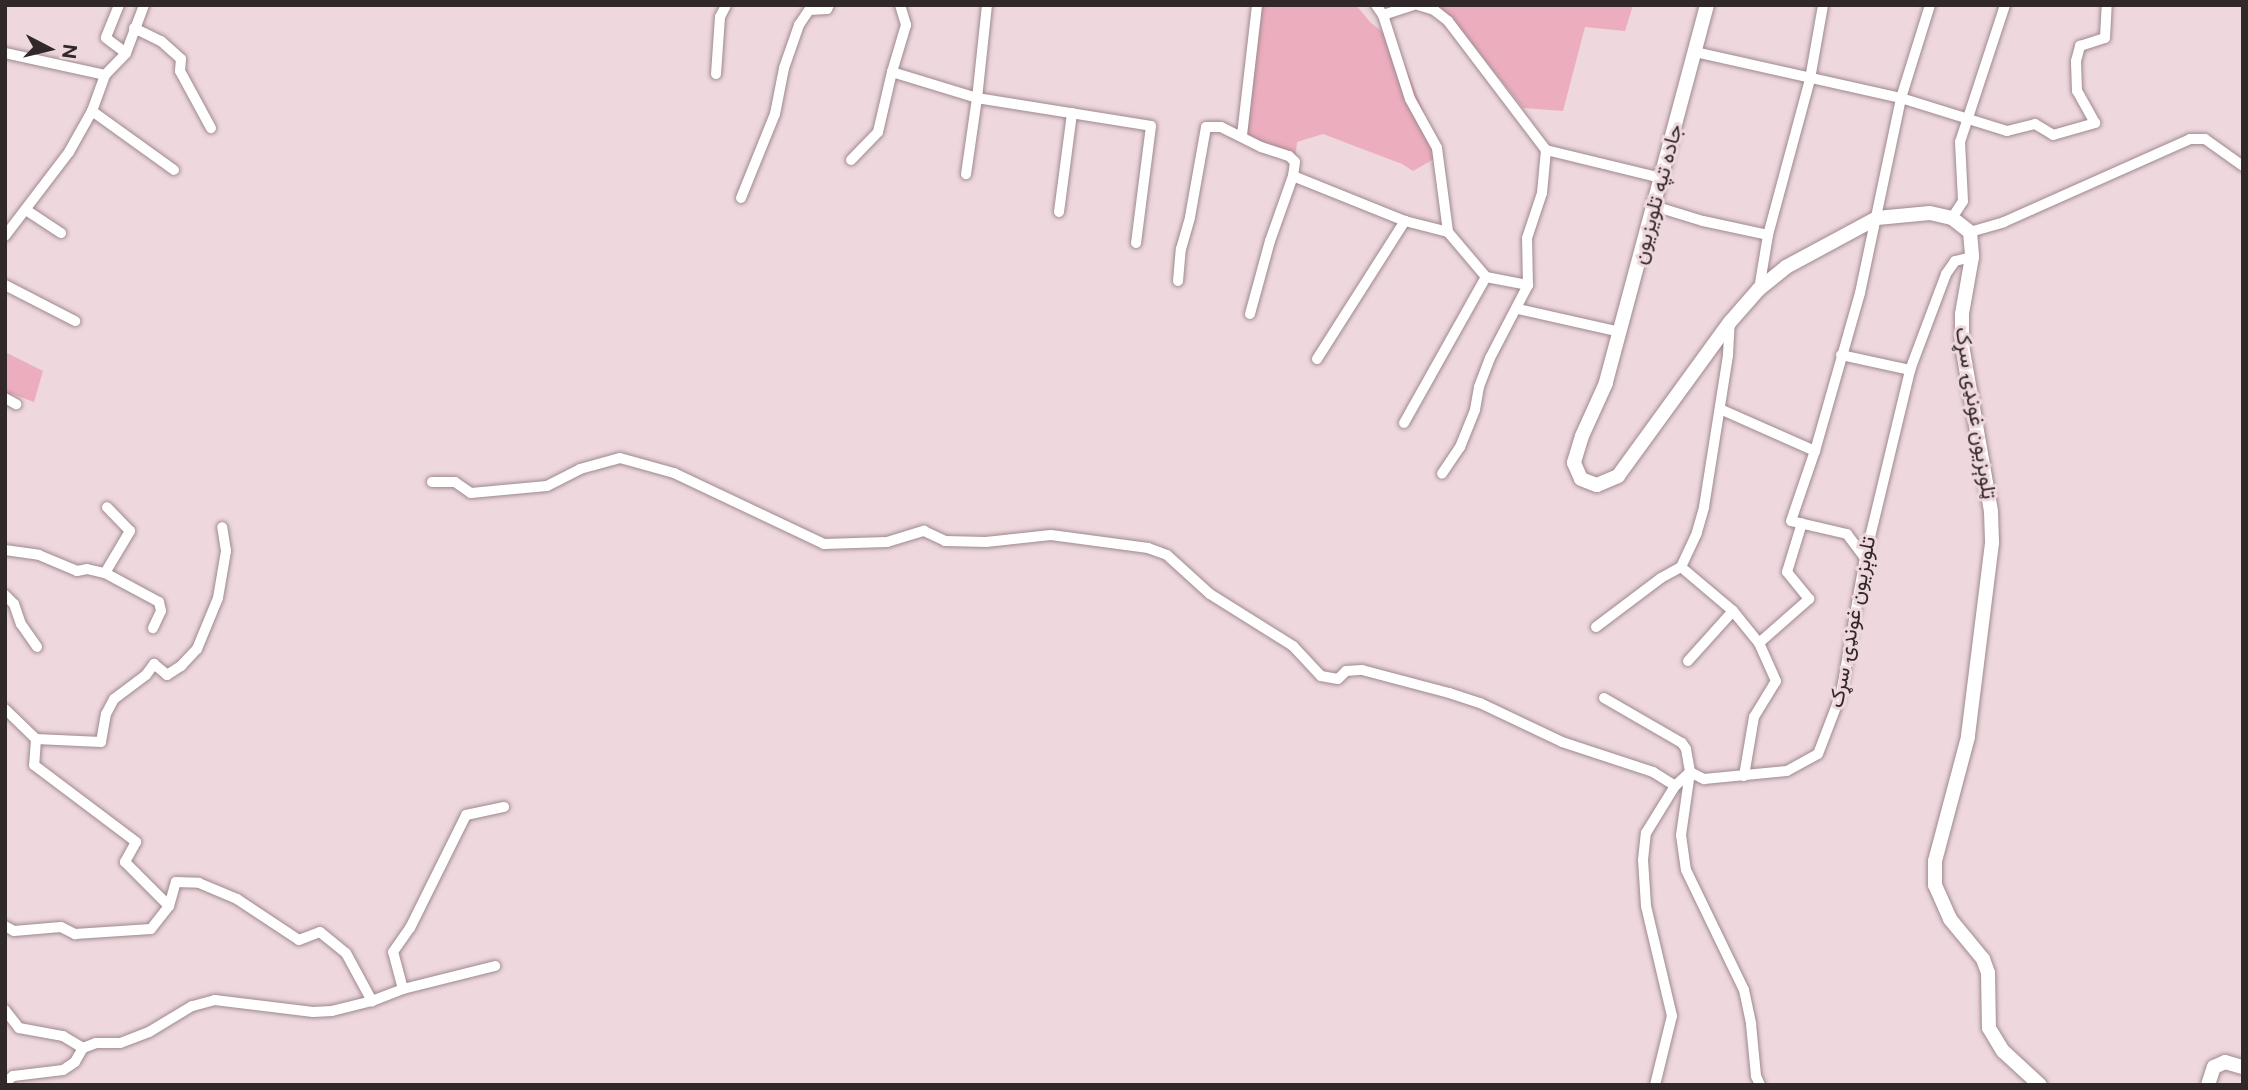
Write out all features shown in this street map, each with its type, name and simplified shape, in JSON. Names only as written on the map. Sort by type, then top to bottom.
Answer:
[{"type":"street","points":[[119,5],[106,38],[126,53]]},
{"type":"street","points":[[5,236],[69,152],[92,111],[105,75],[126,53],[144,5]]},
{"type":"street","points":[[716,74],[720,17],[726,5]]},
{"type":"street","points":[[741,198],[775,114],[784,68],[799,25],[808,10],[827,9],[829,5]]},
{"type":"street","points":[[851,160],[878,132],[906,25],[900,5]]},
{"type":"street","points":[[966,174],[987,5]]},
{"type":"street","points":[[1242,135],[1256,5]]},
{"type":"street","points":[[1376,5],[1382,15],[1410,99],[1437,148],[1448,232],[1486,277],[1528,285]]},
{"type":"street","points":[[1382,15],[1416,5],[1434,10],[1448,20],[1546,150],[1661,178]]},
{"type":"street","name":"جاده تپه تلویزیون","points":[[1707,5],[1606,383],[1582,436],[1574,463],[1581,479],[1597,485],[1618,476],[1639,451],[1730,322]]},
{"type":"street","points":[[1759,289],[1768,234],[1810,79],[1823,5]]},
{"type":"street","points":[[1864,558],[1847,534],[1791,521],[1815,451],[1860,293],[1901,98],[1930,5]]},
{"type":"street","points":[[1952,218],[1962,201],[1960,142],[2005,5]]},
{"type":"street","points":[[1695,52],[1901,98],[2007,131],[2035,124],[2053,135],[2095,123],[2077,91],[2077,61],[2080,46],[2105,38],[2107,5]]},
{"type":"street","points":[[134,28],[161,41],[181,59],[180,71],[211,128]]},
{"type":"street","points":[[5,53],[105,75]]},
{"type":"street","points":[[892,72],[977,98],[1151,126],[1136,243]]},
{"type":"street","points":[[92,111],[174,170]]},
{"type":"street","points":[[1059,212],[1072,113]]},
{"type":"street","points":[[1178,281],[1181,249],[1191,217],[1206,127],[1221,127],[1262,147],[1289,156],[1295,162],[1250,314]]},
{"type":"street","points":[[1596,627],[1661,578],[1681,567],[1704,508],[1720,409],[1730,322],[1759,289],[1786,267],[1877,218],[1930,213],[1952,218],[1970,232],[2004,222],[2189,139],[2205,139],[2243,166]]},
{"type":"street","points":[[1442,474],[1460,447],[1475,410],[1479,387],[1490,358],[1518,310],[1528,285],[1527,238],[1542,192],[1546,150]]},
{"type":"street","points":[[1293,176],[1405,221],[1448,232]]},
{"type":"street","points":[[1654,206],[1703,221],[1768,234]]},
{"type":"street","points":[[26,210],[61,233]]},
{"type":"street","points":[[1317,359],[1405,221]]},
{"type":"street","name":"ټلوېزيون غونډۍ سړک","points":[[1970,232],[1972,257],[1962,314],[1962,345],[1991,512],[1992,543],[1968,737],[1935,862],[1934,885],[1950,919],[1986,966],[1989,1028],[2003,1051],[2040,1085]]},
{"type":"street","name":"تلوېزيون غونډۍ سړک","points":[[1690,772],[1704,779],[1787,771],[1818,754],[1841,694],[1864,558],[1910,370],[1946,274],[1955,261],[1972,257]]},
{"type":"street","points":[[1404,423],[1486,277]]},
{"type":"street","points":[[5,285],[75,320]]},
{"type":"street","points":[[1518,310],[1620,332]]},
{"type":"street","points":[[1841,355],[1910,370]]},
{"type":"street","points":[[5,398],[16,404]]},
{"type":"street","points":[[1720,409],[1815,451]]},
{"type":"street","points":[[432,482],[456,482],[471,493],[547,486],[580,469],[620,458],[674,472],[824,544],[887,542],[924,531],[945,541],[986,542],[1051,535],[1125,548],[1148,548],[1167,555],[1210,594],[1293,646],[1321,676],[1338,678],[1346,671],[1362,670],[1449,693],[1480,703],[1562,742],[1653,772],[1675,786]]},
{"type":"street","points":[[105,573],[130,531],[107,507]]},
{"type":"street","points":[[1759,643],[1809,599],[1787,572],[1802,523]]},
{"type":"street","points":[[5,709],[36,738],[101,742],[106,714],[114,699],[146,675],[154,664],[167,675],[181,666],[197,649],[218,598],[226,551],[222,527]]},
{"type":"street","points":[[5,550],[39,555],[77,571],[87,569],[105,573],[159,602],[160,611],[153,628]]},
{"type":"street","points":[[1681,567],[1733,611],[1759,643],[1776,681],[1754,717],[1744,775]]},
{"type":"street","points":[[5,595],[15,604],[21,624],[37,647]]},
{"type":"street","points":[[1688,661],[1733,611]]},
{"type":"street","points":[[1604,698],[1682,743],[1690,772],[1681,835],[1686,870],[1744,990],[1751,1024],[1756,1076],[1760,1085]]},
{"type":"street","points":[[36,738],[34,765],[136,842],[125,862],[169,906]]},
{"type":"street","points":[[1655,1085],[1672,1016],[1646,906],[1643,860],[1646,832],[1675,786],[1690,772]]},
{"type":"street","points":[[403,989],[393,953],[410,928],[466,815],[505,807]]},
{"type":"street","points":[[5,926],[14,931],[61,927],[75,934],[152,929],[169,906],[176,882],[199,883],[237,899],[299,940],[320,932],[346,953],[372,1001]]},
{"type":"street","points":[[5,1083],[13,1076],[64,1070],[75,1062],[83,1048],[96,1043],[120,1043],[149,1032],[192,1006],[215,1000],[332,1012],[403,989],[495,966]]},
{"type":"street","points":[[5,1010],[19,1028],[63,1036],[83,1048]]},
{"type":"street","points":[[2208,1085],[2214,1067],[2225,1062],[2243,1067]]},
{"type":"shaded area","points":[[1257,5],[1356,5],[1370,22],[1396,43],[1441,155],[1413,171],[1402,164],[1323,134],[1297,142],[1295,162],[1242,136]]},
{"type":"shaded area","points":[[1414,5],[1633,5],[1625,31],[1585,27],[1563,111],[1523,108],[1458,26]]},
{"type":"shaded area","points":[[5,352],[43,371],[34,402],[12,394],[5,400]]}]
